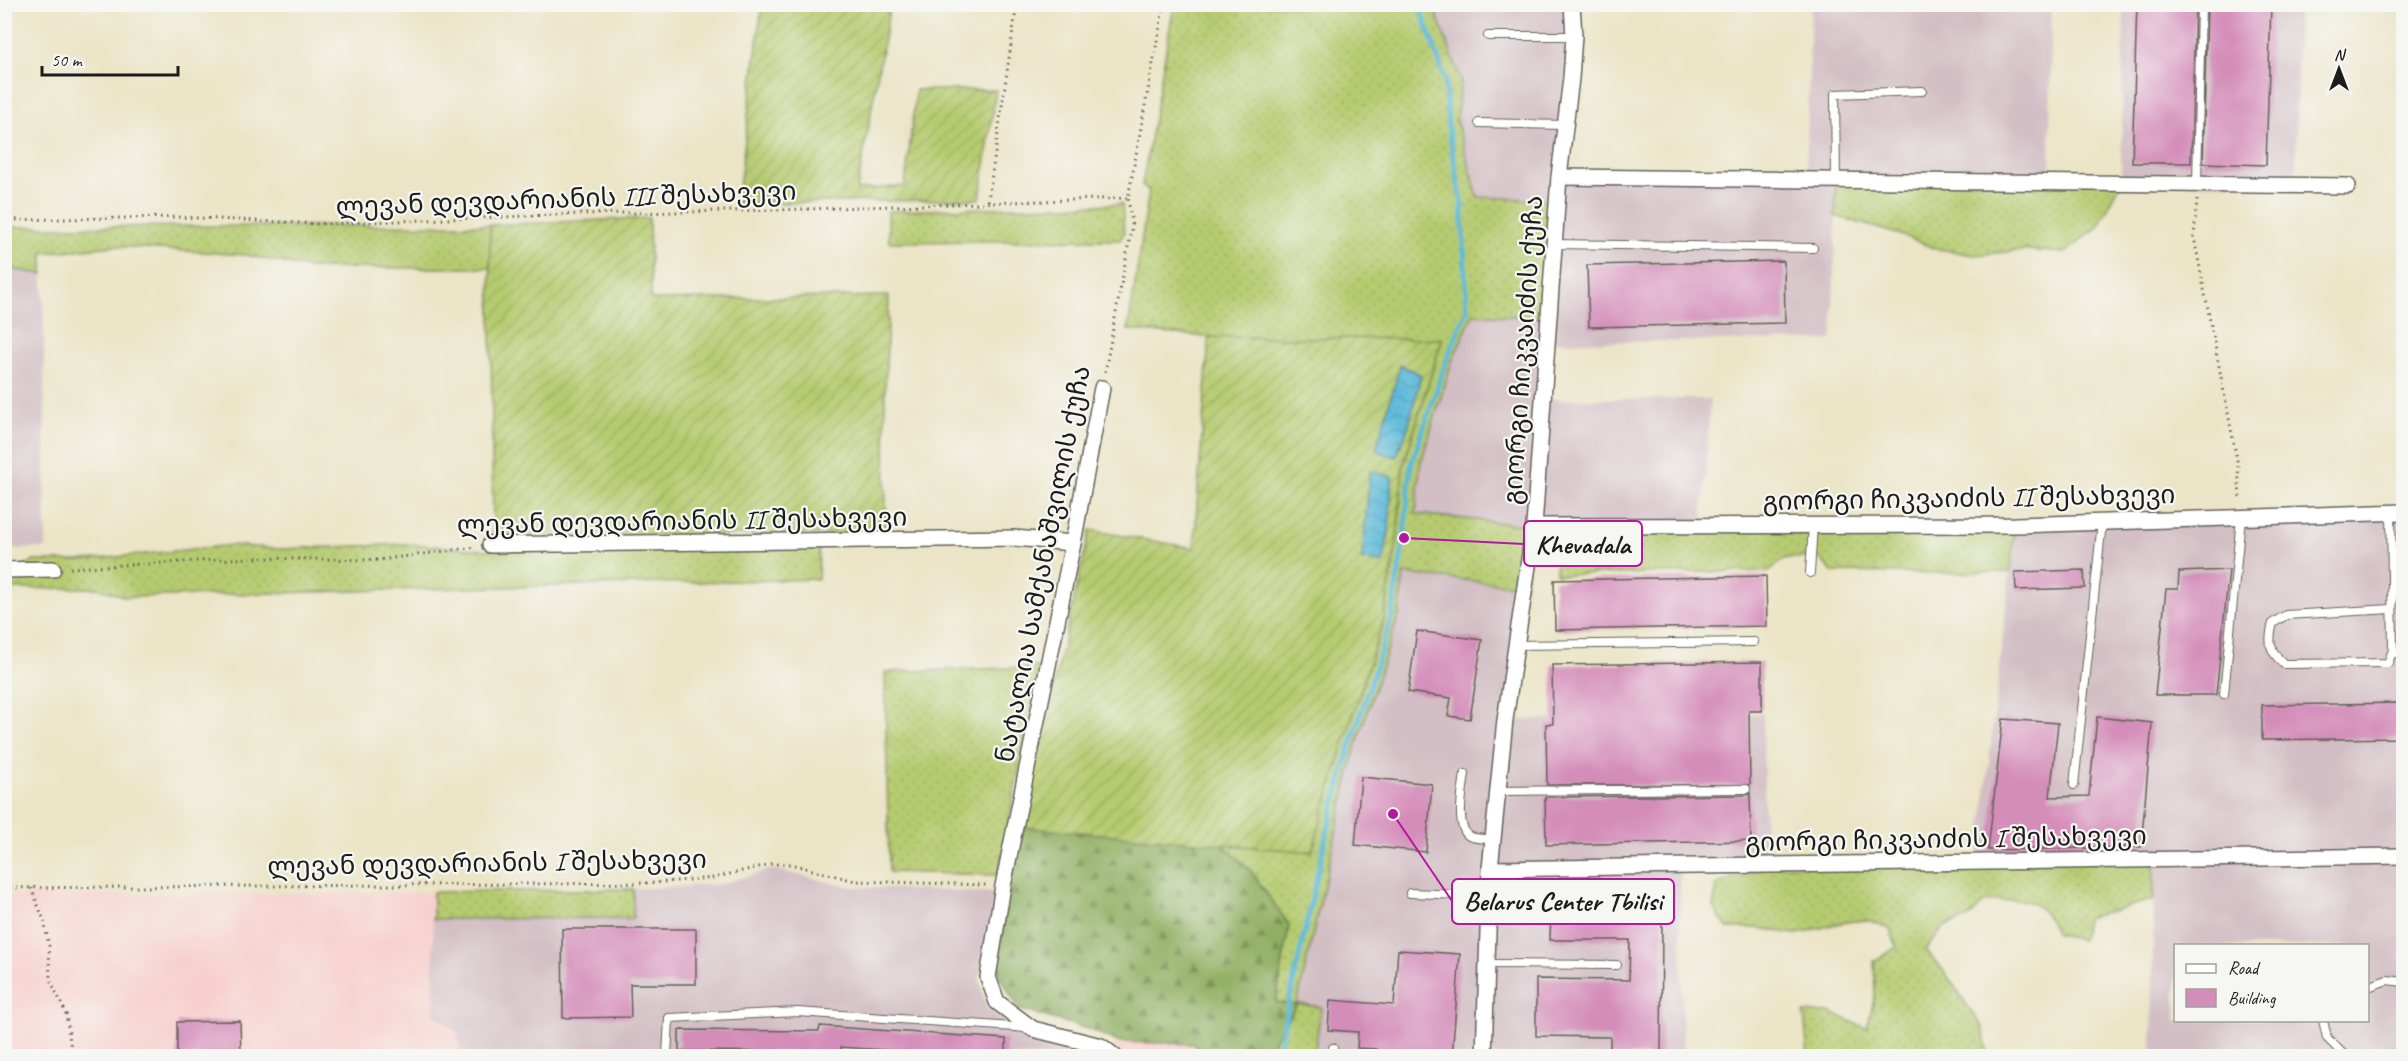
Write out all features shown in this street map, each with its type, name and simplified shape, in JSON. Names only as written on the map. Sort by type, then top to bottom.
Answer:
[{"type":"street","name":"გიორგი ჩიკვაიძის ქუჩა","points":[[1484,1056],[1490,869],[1497,791],[1534,526],[1559,177],[1571,78],[1574,36],[1572,4]]},
{"type":"street","points":[[1559,177],[2348,186]]},
{"type":"street","name":"ნატალია სამქანაშვილის ქუჩა","points":[[1102,388],[1003,886],[988,977],[997,1002],[1033,1029],[1101,1046],[1114,1056]]},
{"type":"street","name":"გიორგი ჩიკვაიძის II შესახვევი","points":[[1534,526],[2015,525],[2397,512]]},
{"type":"street","name":"ლევან დევდარიანის II შესახვევი","points":[[490,545],[1014,538],[1073,543]]},
{"type":"street","points":[[4,570],[53,569]]},
{"type":"street","name":"გიორგი ჩიკვაიძის I შესახვევი","points":[[1490,869],[2403,856]]},
{"type":"lane","points":[[2198,184],[2201,4]]},
{"type":"lane","points":[[1488,36],[1574,36]]},
{"type":"lane","points":[[1836,180],[1835,94],[1922,91]]},
{"type":"lane","points":[[1479,123],[1565,125]]},
{"type":"lane","points":[[1554,244],[1813,248]]},
{"type":"lane","points":[[2392,609],[2286,615],[2273,623],[2269,638],[2273,654],[2284,664],[2388,663],[2393,650],[2392,609],[2397,512]]},
{"type":"lane","points":[[2224,694],[2241,518]]},
{"type":"lane","points":[[2074,786],[2102,522]]},
{"type":"lane","points":[[1810,573],[1813,525]]},
{"type":"lane","points":[[1516,645],[1754,642]]},
{"type":"lane","points":[[2393,650],[2403,659]]},
{"type":"lane","points":[[1465,774],[1460,822],[1464,831],[1471,837],[1493,839]]},
{"type":"lane","points":[[1497,791],[1746,789]]},
{"type":"lane","points":[[1410,893],[1489,896]]},
{"type":"lane","points":[[1486,964],[1617,965]]},
{"type":"lane","points":[[2369,986],[2387,980],[2403,982]]},
{"type":"lane","points":[[667,1056],[669,1018],[798,1012],[1033,1029]]},
{"type":"lane","points":[[2323,1022],[2327,1038],[2345,1056]]},
{"type":"path","points":[[987,202],[1017,4]]},
{"type":"path","name":"ნატალია სამქანაშვილის ქუჩა","points":[[1102,388],[1132,225],[1128,198],[1164,4]]},
{"type":"path","points":[[2198,184],[2194,237],[2238,465],[2241,518]]},
{"type":"path","name":"ლევან დევდარიანის III შესახვევი","points":[[4,220],[178,217],[319,224],[1128,198]]},
{"type":"path","name":"ლევან დევდარიანის II შესახვევი","points":[[53,569],[252,558],[379,560],[490,545]]},
{"type":"path","name":"ლევან დევდარიანის I შესახვევი","points":[[4,888],[653,883],[713,878],[771,864],[790,864],[855,881],[1003,886]]},
{"type":"path","points":[[31,888],[44,920],[49,946],[50,979],[66,1013],[72,1056]]},
{"type":"shaded area","points":[[1433,5],[1572,5],[1559,176],[1806,179],[1811,5],[2051,5],[2050,182],[1837,180],[1832,340],[1547,342],[1543,399],[1710,399],[1702,526],[1534,526],[1416,514],[1420,465],[1452,361],[1473,314],[1557,201],[1478,198],[1456,121],[1461,80]]},
{"type":"shaded area","points":[[2124,5],[2298,5],[2296,185],[2121,183]]},
{"type":"shaded area","points":[[4,268],[43,274],[46,548],[5,549]]},
{"type":"shaded area","points":[[2403,512],[2403,1056],[2152,1056],[2154,860],[1978,863],[2015,525]]},
{"type":"shaded area","points":[[1404,573],[1525,586],[1506,720],[1763,714],[1765,866],[1680,867],[1683,1056],[1314,1056],[1321,1007],[1297,1005],[1355,748],[1399,614]]},
{"type":"shaded area","points":[[772,869],[851,887],[996,893],[979,977],[986,1008],[1031,1038],[1090,1051],[1100,1056],[460,1056],[458,1033],[434,1013],[433,919],[632,918],[633,889],[722,884]]},
{"type":"shaded area","points":[[433,892],[434,1013],[458,1033],[460,1056],[5,1056],[4,895]]},
{"type":"shaded area","points":[[1118,1042],[1196,1044],[1197,1056],[1106,1056]]},
{"type":"green space","points":[[762,4],[890,5],[857,190],[905,186],[916,90],[996,90],[980,199],[737,204]]},
{"type":"green space","points":[[1174,5],[1433,5],[1461,80],[1456,121],[1478,197],[1557,201],[1549,318],[1473,314],[1452,361],[1420,465],[1416,514],[1534,526],[1525,586],[1404,574],[1399,614],[1355,749],[1297,1004],[1321,1007],[1314,1056],[1268,1056],[1275,1038],[1297,1005],[1276,1003],[1289,925],[1250,870],[1222,844],[1312,851],[1384,618],[1397,540],[1403,466],[1442,339],[1209,337],[1128,330],[1149,191],[1142,185]]},
{"type":"green space","points":[[1836,180],[2121,183],[2098,227],[2065,253],[2027,250],[1974,255],[1934,248],[1901,235],[1835,216]]},
{"type":"green space","points":[[1122,204],[1124,233],[1120,240],[889,242],[888,211]]},
{"type":"green space","points":[[649,218],[651,300],[889,296],[885,392],[886,534],[493,536],[490,225]]},
{"type":"green space","points":[[490,225],[491,268],[308,268],[246,255],[114,246],[43,253],[43,274],[5,268],[4,227]]},
{"type":"green space","points":[[1209,337],[1442,339],[1403,466],[1397,540],[1384,618],[1312,852],[1021,827],[1090,530],[1194,548]],"holes":[[[1389,531],[1383,562],[1362,558]]]},
{"type":"green space","points":[[2015,525],[2010,572],[1832,572],[1819,557],[1786,558],[1769,571],[1556,575],[1556,539],[1651,526]]},
{"type":"green space","points":[[408,544],[486,550],[819,548],[818,579],[126,597],[98,588],[5,589],[4,574],[34,561],[78,561],[232,545],[280,549]]},
{"type":"green space","points":[[1039,667],[998,875],[889,872],[885,672]]},
{"type":"green space","points":[[1021,827],[1222,844],[1250,870],[1289,925],[1276,1002],[1297,1005],[1275,1038],[1268,1056],[1197,1056],[1195,1044],[1118,1042],[1091,1030],[1019,1009],[999,975],[997,958]]},
{"type":"green space","points":[[2154,860],[2153,900],[2086,918],[2082,940],[2055,933],[2043,911],[2036,905],[2020,900],[1985,902],[1968,918],[1943,927],[1925,950],[1943,970],[1983,1028],[1988,1056],[1808,1056],[1804,1013],[1831,1013],[1867,1028],[1875,995],[1874,961],[1897,947],[1889,928],[1868,920],[1845,922],[1796,934],[1757,928],[1727,928],[1713,907],[1717,884],[1765,866]]},
{"type":"green space","points":[[633,889],[633,918],[433,919],[433,892]]},
{"type":"water","points":[[1400,365],[1421,375],[1408,428],[1396,457],[1376,450]]},
{"type":"water","points":[[1370,471],[1392,477],[1389,531],[1383,563],[1362,559]]},
{"type":"building","points":[[2137,4],[2195,4],[2191,163],[2132,163]]},
{"type":"building","points":[[2207,4],[2271,4],[2266,165],[2203,163]]},
{"type":"building","points":[[1784,261],[1785,323],[1589,327],[1587,265]]},
{"type":"building","points":[[2084,570],[2085,588],[2016,590],[2015,572]]},
{"type":"building","points":[[2229,570],[2216,695],[2155,695],[2166,589],[2178,589],[2179,572]]},
{"type":"building","points":[[1766,576],[1767,626],[1555,630],[1554,580]]},
{"type":"building","points":[[1417,631],[1482,640],[1470,719],[1448,716],[1451,698],[1408,692]]},
{"type":"building","points":[[1762,662],[1762,711],[1749,711],[1750,785],[1547,785],[1546,724],[1553,724],[1552,665]]},
{"type":"building","points":[[2403,703],[2403,738],[2262,740],[2262,705]]},
{"type":"building","points":[[2097,717],[2152,723],[2141,847],[1988,850],[2003,719],[2058,723],[2050,797],[2089,796]]},
{"type":"building","points":[[1361,777],[1432,784],[1426,852],[1355,845]]},
{"type":"building","points":[[1750,793],[1751,841],[1546,845],[1545,797],[1746,795]]},
{"type":"building","points":[[1551,909],[1634,910],[1633,918],[1662,919],[1661,1056],[1610,1056],[1610,1037],[1536,1036],[1536,979],[1629,980],[1630,940],[1550,940]]},
{"type":"building","points":[[562,929],[696,929],[696,984],[630,984],[631,1017],[563,1018]]},
{"type":"building","points":[[1398,950],[1460,954],[1452,1056],[1375,1056],[1376,1049],[1357,1048],[1358,1032],[1328,1030],[1330,1000],[1394,1005]]},
{"type":"building","points":[[240,1021],[241,1056],[177,1056],[177,1022]]},
{"type":"building","points":[[820,1026],[1006,1039],[1006,1056],[841,1047],[840,1056],[818,1056],[818,1052],[679,1051],[679,1030],[819,1031]]},
{"type":"waterway","points":[[1277,1056],[1323,849],[1350,747],[1392,616],[1404,538],[1411,465],[1448,356],[1467,310],[1462,203],[1448,128],[1445,79],[1419,4]]},
{"type":"place","name":"Khevadala","points":[[1404,538]]},
{"type":"place","name":"Belarus Center Tbilisi","points":[[1393,814]]}]
